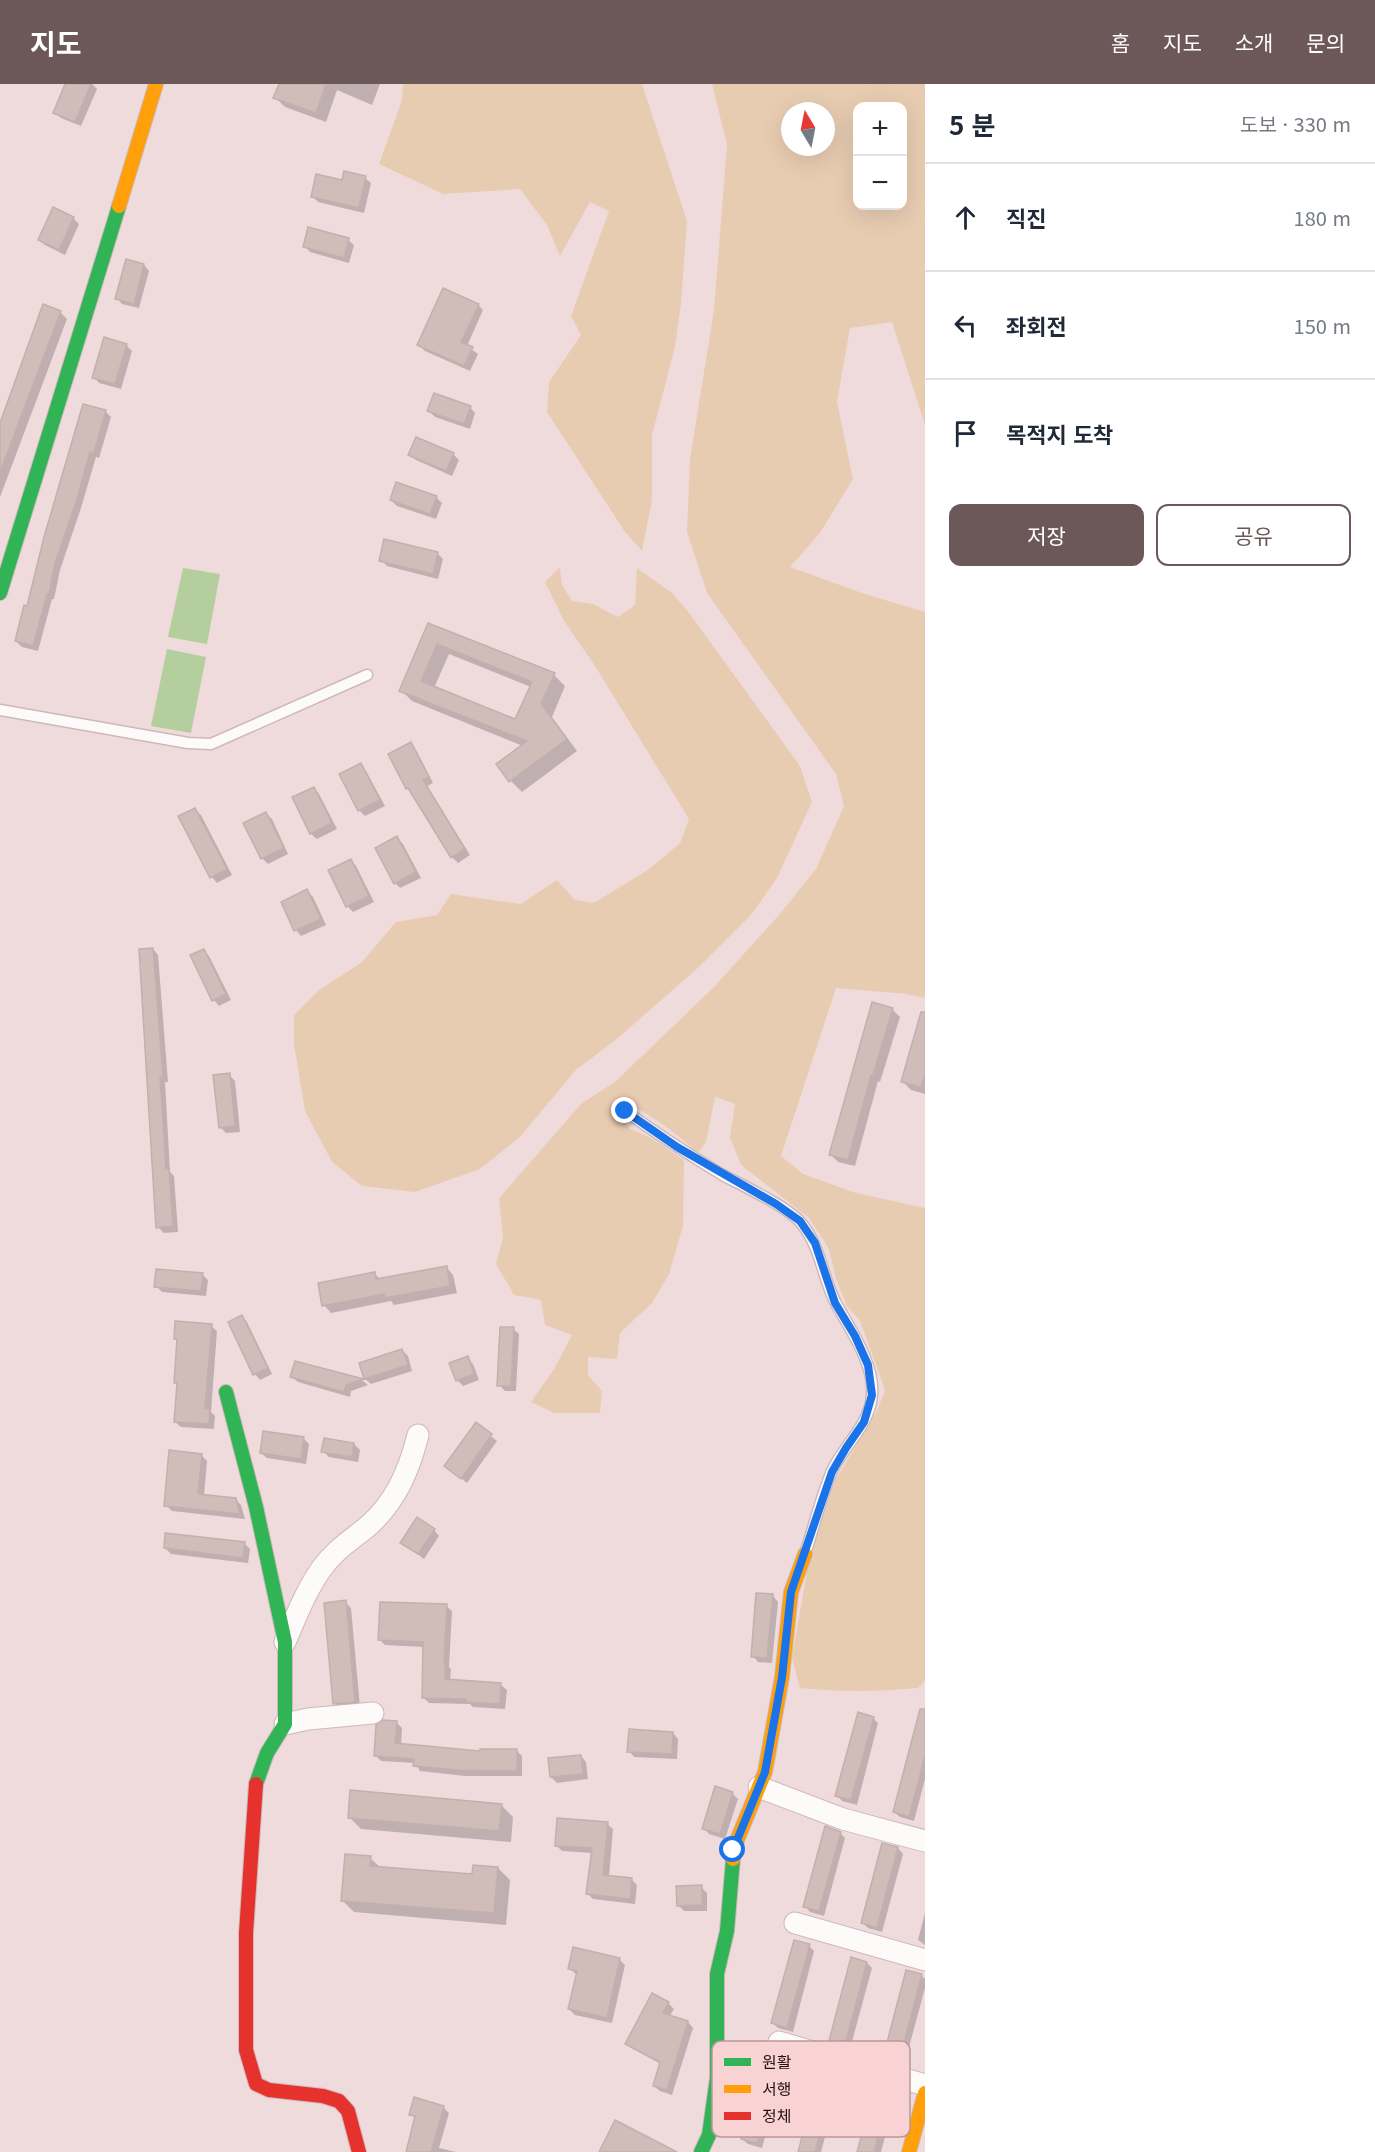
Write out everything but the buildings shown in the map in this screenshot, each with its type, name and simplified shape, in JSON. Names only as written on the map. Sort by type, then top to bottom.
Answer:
[{"type":"street","points":[[0,593],[156,84]]},
{"type":"street","points":[[226,1392],[256,1507],[285,1642],[285,1724],[267,1753],[256,1782],[246,1933],[246,2050],[256,2084],[269,2090],[323,2096],[339,2101],[348,2111],[358,2152]]},
{"type":"street","points":[[285,1642],[300,1606],[322,1568],[341,1546],[374,1520],[394,1497],[413,1456],[418,1435]]},
{"type":"street","points":[[717,2041],[717,1974],[727,1931],[733,1850],[765,1772],[782,1677],[791,1592],[805,1554]]},
{"type":"street","points":[[285,1724],[308,1719],[373,1713]]},
{"type":"street","points":[[759,1787],[843,1819],[925,1841]]},
{"type":"street","points":[[795,1923],[925,1960]]},
{"type":"street","points":[[910,2081],[925,2085]]},
{"type":"street","points":[[909,2152],[925,2093]]},
{"type":"street","points":[[708,2151],[712,2114]]},
{"type":"lane","points":[[0,710],[188,743],[211,744],[367,675]]},
{"type":"lane","points":[[625,1111],[677,1147],[776,1204],[800,1221],[815,1243],[835,1303],[855,1336],[868,1365],[872,1395],[864,1422],[832,1472],[805,1554]]},
{"type":"shaded area","points":[[403,84],[642,84],[687,221],[681,303],[675,347],[652,435],[652,500],[642,551],[625,532],[547,412],[549,382],[581,335],[571,316],[609,211],[590,202],[560,256],[547,225],[520,189],[443,194],[379,164],[402,100]]},
{"type":"shaded area","points":[[712,84],[925,84],[925,425],[892,322],[850,328],[837,402],[853,479],[820,533],[790,567],[865,594],[925,612],[925,998],[906,994],[836,988],[781,1156],[803,1174],[856,1193],[925,1208],[925,1681],[918,1688],[859,1691],[800,1688],[792,1658],[810,1554],[836,1479],[876,1413],[885,1390],[860,1321],[847,1306],[836,1279],[829,1249],[809,1218],[741,1165],[730,1137],[735,1104],[715,1097],[706,1142],[698,1153],[664,1126],[628,1103],[613,1108],[630,1129],[651,1138],[684,1160],[683,1226],[669,1274],[652,1303],[620,1333],[617,1359],[588,1357],[588,1375],[602,1391],[600,1413],[554,1413],[531,1402],[554,1369],[572,1335],[545,1325],[541,1300],[514,1295],[496,1264],[503,1237],[499,1198],[581,1104],[616,1081],[714,987],[779,915],[816,869],[844,806],[836,774],[707,593],[687,532],[690,459],[714,310],[727,145]]},
{"type":"shaded area","points":[[560,567],[562,585],[572,601],[593,604],[618,617],[635,605],[637,568],[672,593],[687,610],[800,766],[812,802],[777,878],[751,915],[700,966],[618,1038],[576,1070],[520,1137],[480,1169],[415,1192],[362,1186],[332,1162],[305,1111],[294,1044],[294,1015],[319,990],[361,963],[396,922],[437,915],[451,894],[521,904],[557,880],[575,900],[594,903],[649,869],[680,843],[689,819],[595,666],[564,621],[545,582]]},
{"type":"shaded area","points":[[183,568],[220,574],[207,644],[168,637]]},
{"type":"shaded area","points":[[167,649],[206,657],[191,733],[151,726]]},
{"type":"traffic: fast","points":[[0,593],[119,206]]},
{"type":"traffic: fast","points":[[226,1392],[256,1507],[285,1642],[285,1724],[267,1753],[256,1784]]},
{"type":"traffic: fast","points":[[717,2041],[717,1974],[727,1931],[733,1859]]},
{"type":"traffic: fast","points":[[701,2152],[709,2135],[712,2114]]},
{"type":"traffic: slow","points":[[119,206],[156,84]]},
{"type":"traffic: slow","points":[[733,1859],[733,1850],[765,1772],[782,1677],[791,1592],[805,1554]]},
{"type":"traffic: slow","points":[[909,2152],[925,2093]]},
{"type":"traffic: jam","points":[[256,1784],[246,1933],[246,2050],[256,2084],[269,2090],[323,2096],[339,2101],[348,2111],[359,2152]]},
{"type":"route","points":[[625,1111],[677,1147],[776,1204],[800,1221],[815,1243],[835,1303],[855,1336],[868,1365],[872,1395],[864,1422],[832,1472],[791,1592],[782,1677],[765,1772],[733,1850]]}]
